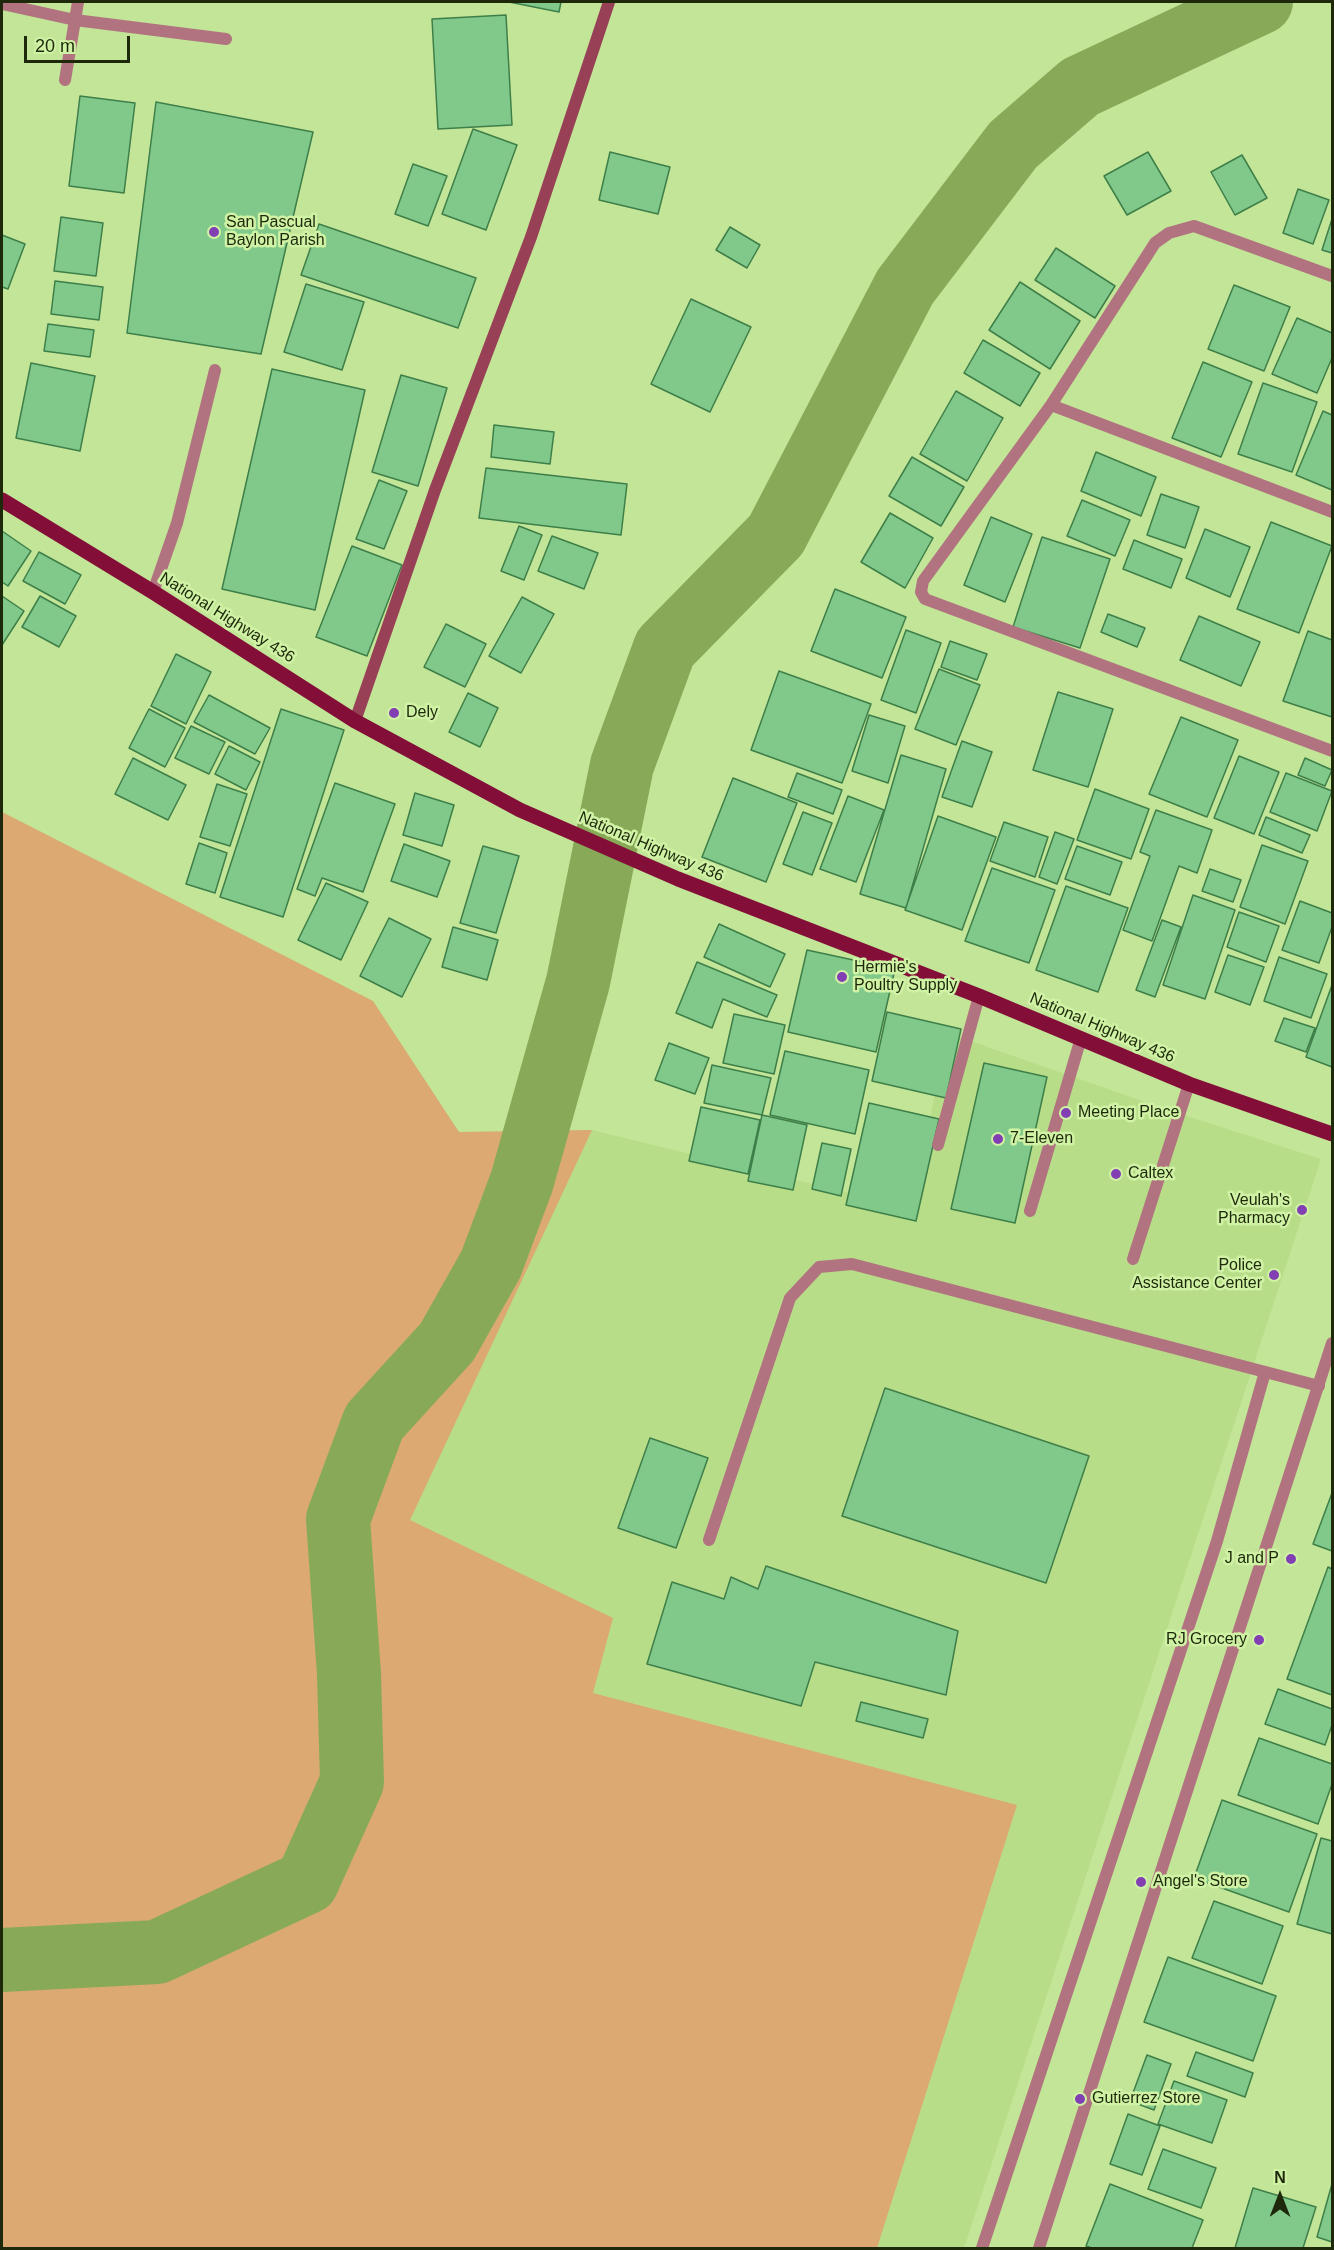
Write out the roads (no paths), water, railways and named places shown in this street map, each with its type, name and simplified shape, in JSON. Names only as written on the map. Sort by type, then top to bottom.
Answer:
[{"type":"main road","name":"National Highway 436","points":[[2,500],[153,592],[355,721],[520,810],[678,879],[979,996],[1189,1084],[1332,1134]]},
{"type":"street","points":[[65,80],[78,2]]},
{"type":"street","points":[[355,721],[435,490],[531,237],[609,2]]},
{"type":"street","points":[[2,4],[75,20],[226,39]]},
{"type":"street","points":[[1332,276],[1194,226],[1169,233],[1155,243],[1051,405],[923,581],[921,592],[926,599],[1332,751]]},
{"type":"street","points":[[153,592],[177,523],[215,370]]},
{"type":"street","points":[[1051,405],[1332,512]]},
{"type":"street","points":[[938,1145],[979,996]]},
{"type":"street","points":[[1030,1211],[1081,1038]]},
{"type":"street","points":[[1133,1259],[1189,1084]]},
{"type":"street","points":[[709,1540],[790,1298],[819,1268],[852,1264],[1319,1386]]},
{"type":"street","points":[[1039,2248],[1332,1343]]},
{"type":"street","points":[[982,2248],[1217,1541],[1265,1372]]},
{"type":"waterway","points":[[2,1960],[157,1952],[307,1882],[352,1782],[349,1674],[338,1519],[374,1422],[447,1342],[491,1264],[522,1181],[578,982],[622,765],[665,648],[776,535],[905,287],[1013,145],[1080,87],[1261,2]]},
{"type":"place","name":"San Pascual Baylon Parish","points":[[214,232]]},
{"type":"place","name":"Dely","points":[[394,713]]},
{"type":"place","name":"Hermie's Poultry Supply","points":[[842,977]]},
{"type":"place","name":"Meeting Place","points":[[1066,1113]]},
{"type":"place","name":"7-Eleven","points":[[998,1139]]},
{"type":"place","name":"Caltex","points":[[1116,1174]]},
{"type":"place","name":"Veulah's Pharmacy","points":[[1302,1210]]},
{"type":"place","name":"Police Assistance Center","points":[[1274,1275]]},
{"type":"place","name":"J and P","points":[[1291,1559]]},
{"type":"place","name":"RJ Grocery","points":[[1259,1640]]},
{"type":"place","name":"Angel's Store","points":[[1141,1882]]},
{"type":"place","name":"Gutierrez Store","points":[[1080,2099]]}]
